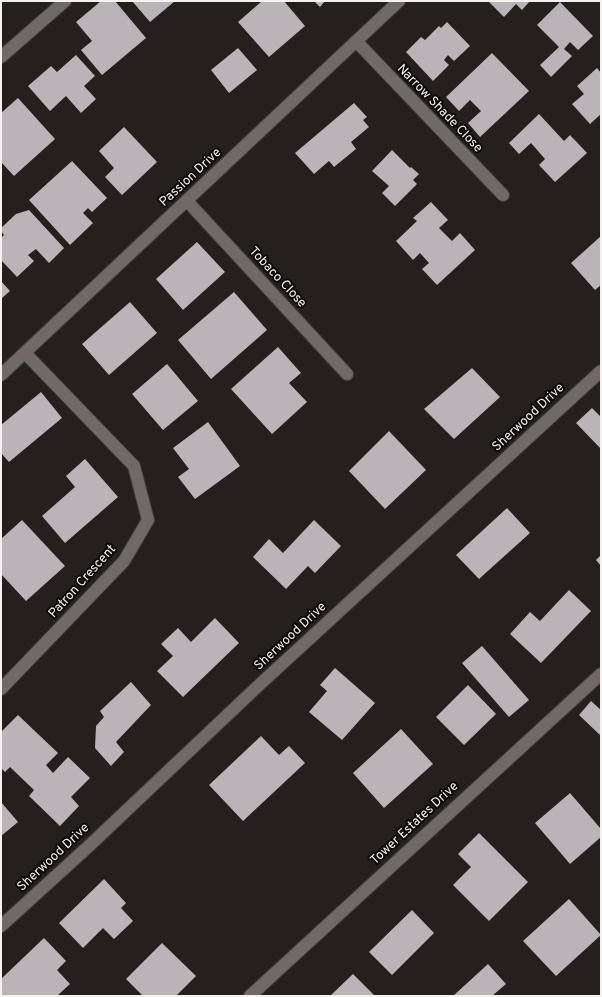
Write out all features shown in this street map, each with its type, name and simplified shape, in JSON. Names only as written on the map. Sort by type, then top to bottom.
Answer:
[{"type":"street","points":[[1,57],[65,1]]},
{"type":"street","name":"Passion Drive","points":[[1,375],[399,1]]},
{"type":"street","name":"Narrow Shade Close","points":[[356,41],[503,195]]},
{"type":"street","name":"Tobaco Close","points":[[187,201],[347,374]]},
{"type":"street","name":"Patron Crescent","points":[[1,689],[124,561],[148,520],[134,466],[25,353]]},
{"type":"street","name":"Sherwood Drive","points":[[1,926],[90,845],[264,681],[601,371]]},
{"type":"street","name":"Tower Estates Drive","points":[[250,996],[601,674]]},
{"type":"building","points":[[101,1],[115,1],[146,38],[102,75],[81,50],[92,41],[76,22]]},
{"type":"building","points":[[132,1],[175,1],[150,22]]},
{"type":"building","points":[[262,1],[284,1],[305,26],[269,57],[238,22]]},
{"type":"building","points":[[314,1],[325,1],[320,7]]},
{"type":"building","points":[[488,1],[530,1],[522,10],[516,4],[504,17]]},
{"type":"building","points":[[560,2],[593,36],[578,50],[570,42],[564,49],[572,56],[551,77],[540,65],[559,47],[537,25]]},
{"type":"building","points":[[447,22],[470,46],[454,61],[448,55],[444,60],[449,65],[433,81],[406,52],[421,37],[425,40],[439,26],[441,28]]},
{"type":"building","points":[[238,48],[257,70],[229,93],[211,70]]},
{"type":"building","points":[[492,53],[529,91],[480,137],[468,123],[481,111],[470,100],[459,111],[446,97]]},
{"type":"building","points":[[76,55],[95,76],[84,86],[96,99],[81,113],[66,96],[50,111],[28,86],[51,66],[57,72]]},
{"type":"building","points":[[597,68],[601,73],[601,114],[590,124],[572,104],[584,94],[577,86]]},
{"type":"building","points":[[18,98],[55,139],[14,176],[1,162],[1,113]]},
{"type":"building","points":[[354,103],[367,117],[363,120],[369,127],[351,142],[356,149],[334,167],[329,161],[314,174],[295,153]]},
{"type":"building","points":[[539,114],[564,141],[570,135],[587,153],[555,182],[539,165],[545,159],[531,143],[519,154],[509,143]]},
{"type":"building","points":[[124,127],[157,162],[122,195],[105,177],[114,168],[99,151]]},
{"type":"building","points":[[392,150],[410,168],[411,167],[419,174],[413,180],[417,184],[395,206],[382,193],[389,186],[372,171]]},
{"type":"building","points":[[72,161],[107,198],[92,212],[88,208],[83,213],[93,223],[70,245],[29,200]]},
{"type":"building","points":[[431,202],[448,220],[439,228],[452,241],[460,233],[475,250],[437,285],[422,269],[429,263],[420,253],[413,260],[396,241],[417,221],[413,218]]},
{"type":"building","points":[[29,210],[64,248],[49,263],[36,249],[28,255],[34,261],[17,277],[1,260],[1,238],[4,235],[1,228],[16,214]]},
{"type":"building","points":[[601,236],[601,285],[595,290],[571,263]]},
{"type":"building","points":[[197,242],[225,272],[183,310],[156,279]]},
{"type":"building","points":[[1,281],[10,291],[1,299]]},
{"type":"building","points":[[234,292],[267,330],[211,379],[178,340]]},
{"type":"building","points":[[130,302],[157,333],[109,375],[82,344]]},
{"type":"building","points":[[278,347],[301,373],[289,383],[307,402],[272,434],[231,389]]},
{"type":"building","points":[[167,364],[198,401],[163,430],[132,394]]},
{"type":"building","points":[[472,368],[500,397],[454,439],[424,409]]},
{"type":"building","points":[[41,392],[62,418],[9,462],[1,453],[1,425]]},
{"type":"building","points":[[592,408],[601,417],[601,449],[576,423]]},
{"type":"building","points":[[208,422],[240,466],[195,499],[178,477],[189,469],[173,448]]},
{"type":"building","points":[[389,431],[426,470],[385,509],[349,471]]},
{"type":"building","points":[[85,459],[118,497],[65,543],[42,516],[75,487],[66,476]]},
{"type":"building","points":[[507,508],[530,533],[479,579],[456,555]]},
{"type":"building","points":[[22,520],[65,566],[26,601],[1,574],[1,539]]},
{"type":"building","points":[[314,520],[341,546],[315,573],[308,566],[286,589],[253,557],[269,539],[283,553]]},
{"type":"building","points":[[601,555],[601,566],[596,560]]},
{"type":"building","points":[[569,590],[591,611],[541,663],[510,634],[530,612],[540,621]]},
{"type":"building","points":[[215,618],[239,643],[183,697],[157,671],[173,656],[161,644],[178,628],[191,642]]},
{"type":"building","points":[[482,646],[529,700],[509,717],[462,663]]},
{"type":"building","points":[[335,668],[375,703],[342,740],[309,712],[327,691],[320,685]]},
{"type":"building","points":[[131,682],[151,705],[116,742],[124,752],[111,766],[95,748],[96,726],[104,717],[100,711]]},
{"type":"building","points":[[468,685],[496,714],[464,745],[436,717]]},
{"type":"building","points":[[591,701],[601,710],[601,736],[579,715]]},
{"type":"building","points":[[18,715],[58,753],[46,765],[53,773],[68,757],[90,778],[71,797],[79,806],[60,826],[29,796],[34,790],[10,767],[5,772],[1,768],[1,732]]},
{"type":"building","points":[[401,729],[433,764],[384,808],[353,773]]},
{"type":"building","points":[[261,736],[279,755],[289,746],[305,763],[243,821],[209,785]]},
{"type":"building","points":[[570,793],[601,829],[601,837],[570,864],[535,823]]},
{"type":"building","points":[[1,802],[18,822],[1,836]]},
{"type":"building","points":[[479,833],[528,882],[489,921],[453,885],[471,867],[458,854]]},
{"type":"building","points":[[104,879],[126,903],[121,908],[133,921],[114,939],[103,928],[83,948],[59,923]]},
{"type":"building","points":[[569,899],[601,935],[556,976],[523,941]]},
{"type":"building","points":[[412,910],[434,933],[392,975],[369,952]]},
{"type":"building","points":[[44,938],[66,961],[57,970],[70,984],[57,996],[1,996],[1,979]]},
{"type":"building","points":[[162,943],[196,976],[176,996],[143,996],[126,979]]},
{"type":"building","points":[[488,964],[506,984],[492,996],[453,996]]},
{"type":"building","points":[[353,974],[375,996],[330,996]]}]
